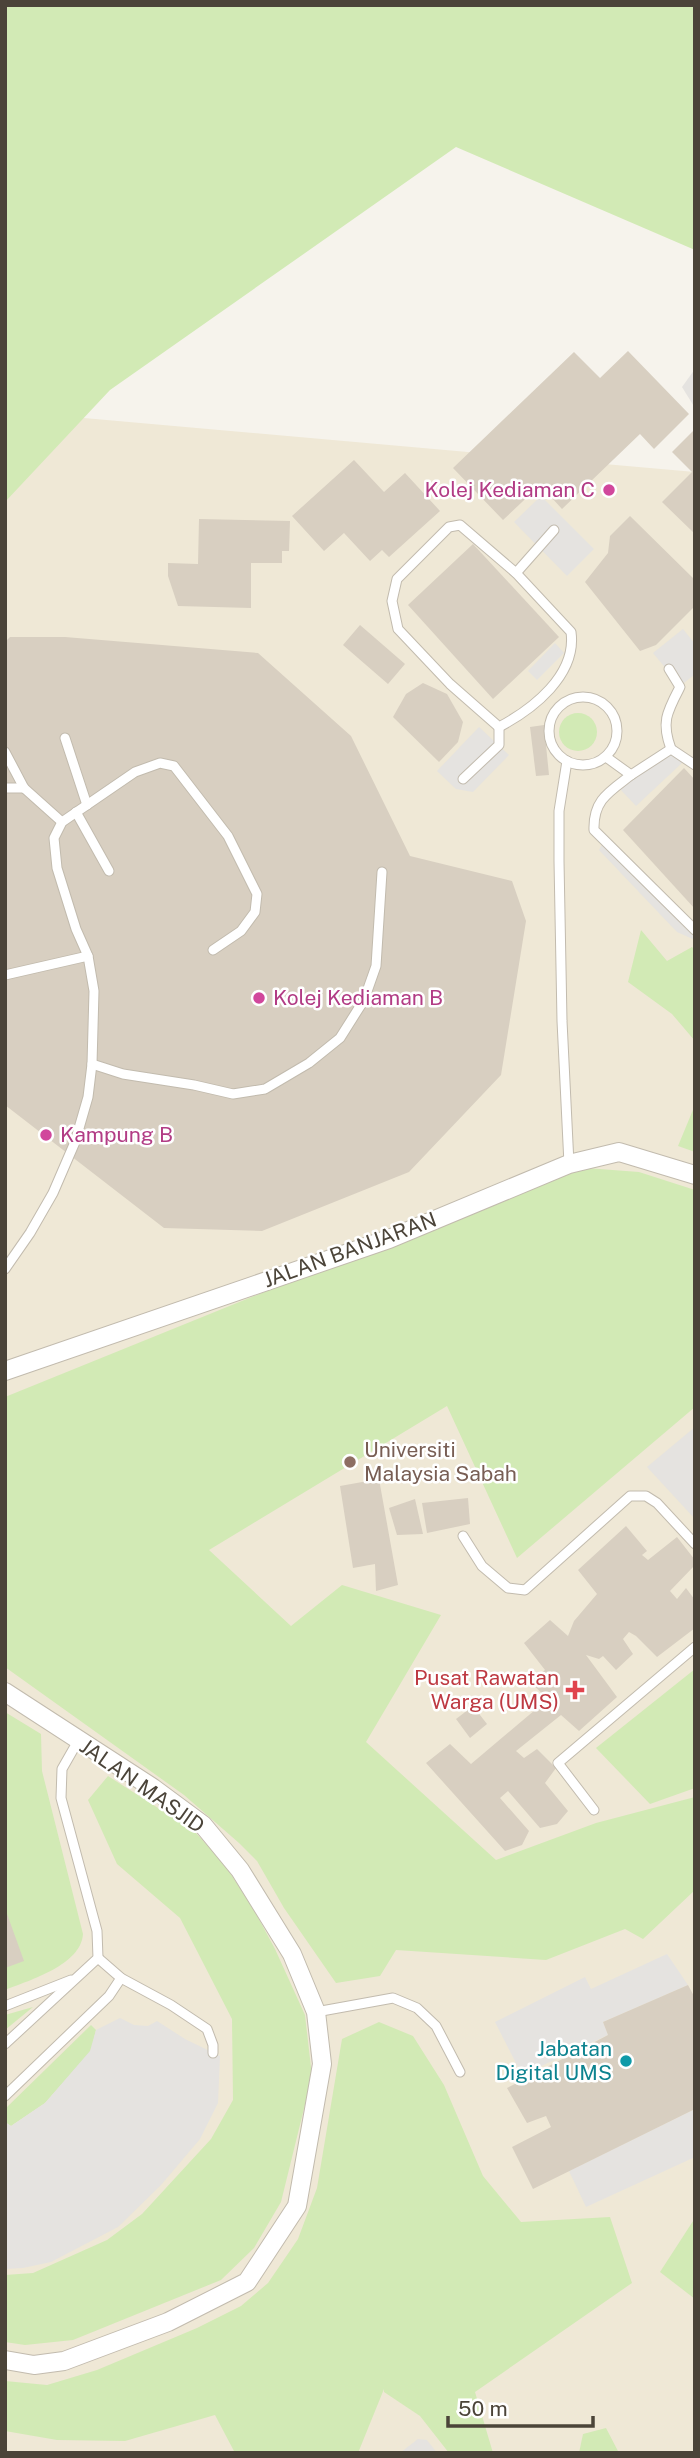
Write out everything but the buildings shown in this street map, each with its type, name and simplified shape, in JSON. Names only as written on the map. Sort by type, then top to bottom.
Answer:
[{"type":"street","name":"JALAN BANJARAN","points":[[5,1371],[389,1239],[569,1164],[619,1153],[695,1175]]},
{"type":"street","name":"JALAN MASJID","points":[[5,1692],[153,1788],[203,1825],[240,1870],[292,1954],[316,2012],[322,2064],[296,2206],[247,2282],[168,2322],[64,2361],[34,2365],[5,2360]]},
{"type":"lane","points":[[463,779],[499,745],[499,727],[450,684],[398,629],[392,601],[397,579],[449,527],[460,525],[516,573],[571,632],[573,645],[570,660],[544,695],[519,716],[499,727]]},
{"type":"lane","points":[[516,573],[554,530]]},
{"type":"lane","points":[[669,669],[680,687],[669,707],[665,731],[671,749],[695,765]]},
{"type":"lane","points":[[544,695],[556,708]]},
{"type":"lane","points":[[576,696],[598,699],[607,706],[614,715],[617,737],[606,757],[591,764],[566,761],[554,749],[548,732],[556,708],[576,696]]},
{"type":"lane","points":[[65,738],[87,805]]},
{"type":"lane","points":[[671,749],[606,795],[594,814],[594,830],[695,930]]},
{"type":"lane","points":[[5,752],[24,788],[62,822]]},
{"type":"lane","points":[[606,757],[631,775]]},
{"type":"lane","points":[[566,761],[559,811],[559,861],[562,1021],[569,1164]]},
{"type":"lane","points":[[5,1269],[53,1193],[75,1142],[88,1097],[92,1064],[94,991],[88,956],[76,929],[57,868],[54,838],[62,822],[135,772],[160,764],[174,766],[228,836],[257,894],[255,912],[242,931],[213,950]]},
{"type":"lane","points":[[5,788],[24,788]]},
{"type":"lane","points":[[76,812],[108,871]]},
{"type":"lane","points":[[92,1064],[123,1074],[233,1094],[265,1089],[309,1063],[340,1038],[364,1000],[376,966],[382,872]]},
{"type":"lane","points":[[5,975],[88,956]]},
{"type":"lane","points":[[463,1536],[482,1566],[508,1588],[525,1590],[630,1496],[646,1496],[657,1503],[695,1544]]},
{"type":"lane","points":[[594,1810],[558,1763],[695,1647]]},
{"type":"lane","points":[[5,2044],[98,1958],[97,1931],[61,1798],[62,1769],[78,1741]]},
{"type":"lane","points":[[98,1958],[121,1978],[171,2005],[207,2029],[214,2053]]},
{"type":"lane","points":[[5,2006],[80,1977]]},
{"type":"lane","points":[[5,2095],[109,1996],[121,1978]]},
{"type":"lane","points":[[316,2012],[393,1998],[416,2008],[436,2026],[460,2072]]},
{"type":"shaded area","points":[[695,369],[695,408],[682,387]]},
{"type":"shaded area","name":"Universiti Malaysia Sabah","points":[[5,411],[695,472],[695,2453],[5,2453]]},
{"type":"shaded area","points":[[541,496],[594,549],[567,576],[514,522]]},
{"type":"shaded area","points":[[683,629],[695,644],[695,674],[684,683],[677,682],[653,653]]},
{"type":"shaded area","points":[[555,643],[564,653],[537,680],[528,671]]},
{"type":"shaded area","points":[[479,727],[509,755],[473,792],[456,789],[437,771]]},
{"type":"shaded area","points":[[667,745],[683,762],[636,806],[620,789]]},
{"type":"shaded area","points":[[607,835],[676,915],[695,923],[695,940],[677,932],[599,850]]},
{"type":"shaded area","points":[[695,1427],[695,1519],[647,1467]]},
{"type":"shaded area","points":[[667,1954],[688,1985],[603,2022],[608,2035],[522,2075],[495,2022],[585,1977],[591,1989]]},
{"type":"shaded area","points":[[120,2018],[134,2025],[148,2026],[157,2021],[185,2039],[220,2056],[218,2103],[200,2139],[161,2185],[118,2227],[51,2262],[5,2269],[5,2122],[11,2126],[45,2103],[90,2051],[96,2030]]},
{"type":"shaded area","points":[[695,2109],[695,2157],[586,2207],[569,2171]]},
{"type":"shaded area","points":[[418,2439],[427,2440],[437,2453],[400,2453]]},
{"type":"green space","points":[[5,5],[695,5],[695,250],[456,147],[110,390],[5,502]]},
{"type":"green space","points":[[578,713],[591,719],[597,732],[591,745],[578,751],[565,745],[559,732],[565,719]]},
{"type":"green space","points":[[641,930],[667,961],[692,947],[695,950],[695,1041],[672,1014],[628,982]]},
{"type":"green space","points":[[695,1105],[695,1152],[678,1146]]},
{"type":"green space","points":[[573,1167],[639,1172],[695,1190],[695,1407],[517,1558],[447,1406],[209,1550],[291,1626],[342,1585],[441,1615],[366,1742],[496,1860],[596,1823],[695,1797],[695,1890],[643,1939],[625,1929],[546,1960],[396,1950],[380,1976],[336,1983],[284,1908],[257,1861],[239,1843],[184,1795],[5,1667],[5,1397]]},
{"type":"green space","points":[[695,1669],[695,1788],[650,1804],[596,1748]]},
{"type":"green space","points":[[5,1712],[41,1734],[42,1771],[83,1934],[80,1945],[64,1963],[5,1990]]},
{"type":"green space","points":[[108,1776],[194,1831],[223,1862],[275,1949],[305,2015],[312,2076],[281,2202],[254,2248],[221,2280],[73,2340],[25,2345],[5,2342],[5,2275],[33,2273],[107,2240],[142,2214],[211,2139],[233,2100],[232,2019],[180,1918],[117,1864],[88,1800]]},
{"type":"green space","points":[[33,2007],[5,2030],[5,2015]]},
{"type":"green space","points":[[379,2022],[413,2036],[444,2085],[483,2176],[521,2222],[610,2217],[632,2283],[475,2392],[493,2453],[449,2453],[420,2416],[384,2392],[384,2389],[358,2453],[235,2453],[215,2415],[125,2441],[57,2440],[5,2431],[5,2381],[47,2385],[97,2370],[197,2328],[241,2306],[268,2283],[298,2239],[317,2188],[342,2039]]},
{"type":"green space","points":[[91,2025],[96,2030],[91,2051],[45,2103],[11,2126],[5,2122],[5,2109]]},
{"type":"green space","points":[[695,2218],[695,2299],[660,2272]]},
{"type":"green space","points":[[606,2428],[619,2453],[579,2453],[583,2434]]},
{"type":"place","name":"Kolej Kediaman C","points":[[609,490]]},
{"type":"place","name":"Kolej Kediaman B","points":[[259,998]]},
{"type":"place","name":"Kampung B","points":[[46,1135]]},
{"type":"place","name":"Universiti Malaysia Sabah","points":[[350,1462]]},
{"type":"place","name":"Pusat Rawatan Warga (UMS)","points":[[575,1690]]},
{"type":"place","name":"Jabatan Digital UMS","points":[[626,2061]]}]
